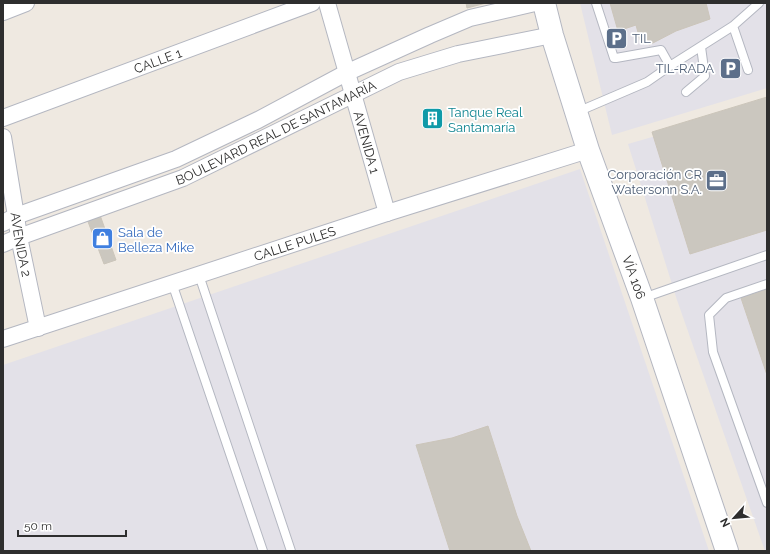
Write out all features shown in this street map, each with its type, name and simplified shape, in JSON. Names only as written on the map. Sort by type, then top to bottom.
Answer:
[{"type":"main road","name":"VÍA 106","points":[[544,3],[552,34],[588,150],[642,298],[727,551]]},
{"type":"street","points":[[3,12],[26,3]]},
{"type":"street","name":"CALLE 1","points":[[3,118],[312,3]]},
{"type":"street","name":"AVENIDA 1","points":[[326,3],[386,213]]},
{"type":"street","name":"BOULEVARD REAL DE SANTAMARÍA","points":[[10,220],[176,159],[258,120],[346,73],[430,34],[470,18],[535,3]]},
{"type":"street","name":"BOULEVARD REAL DE SANTAMARÍA","points":[[3,244],[183,178],[399,72],[458,54],[552,34]]},
{"type":"street","name":"AVENIDA 2","points":[[3,137],[10,220],[19,237],[38,328]]},
{"type":"street","name":"CALLE PULES","points":[[3,339],[386,213],[588,150]]},
{"type":"lane","points":[[596,3],[614,58],[661,50],[670,66]]},
{"type":"lane","points":[[576,112],[647,82],[733,26],[759,3]]},
{"type":"lane","points":[[733,26],[748,70]]},
{"type":"lane","points":[[686,92],[705,76],[701,47]]},
{"type":"lane","points":[[642,298],[767,255]]},
{"type":"lane","points":[[199,275],[291,551]]},
{"type":"lane","points":[[172,284],[263,551]]},
{"type":"lane","points":[[767,284],[726,298],[709,315],[713,352],[767,503]]},
{"type":"shaded area","points":[[580,3],[767,3],[767,88],[612,135]]},
{"type":"shaded area","points":[[767,104],[767,551],[765,551],[677,300],[628,144]]},
{"type":"shaded area","points":[[580,169],[709,551],[3,551],[3,365]]},
{"type":"building","points":[[466,3],[486,3],[467,8]]},
{"type":"building","points":[[610,3],[706,3],[710,19],[676,31],[649,45],[647,37],[640,40],[636,25],[618,31]]},
{"type":"building","name":"Corporación CR Watersonn S.A.","points":[[767,97],[767,230],[690,254],[652,132]]},
{"type":"building","name":"Tanque Real Santamaría","points":[[431,114],[435,114],[437,115],[437,123],[431,124],[428,121],[428,117]]},
{"type":"building","name":"Sala de Belleza Mike","points":[[100,215],[116,260],[104,264],[87,219]]},
{"type":"building","points":[[767,289],[767,375],[741,298]]},
{"type":"building","points":[[488,426],[517,516],[531,551],[450,551],[416,445],[452,438]]},
{"type":"place","name":"TIL","points":[[616,38]]},
{"type":"place","name":"TIL-RADA","points":[[730,68]]},
{"type":"place","name":"Tanque Real Santamaría","points":[[433,119]]},
{"type":"place","name":"Corporación CR Watersonn S.A.","points":[[717,181]]},
{"type":"place","name":"Sala de Belleza Mike","points":[[102,239]]}]
